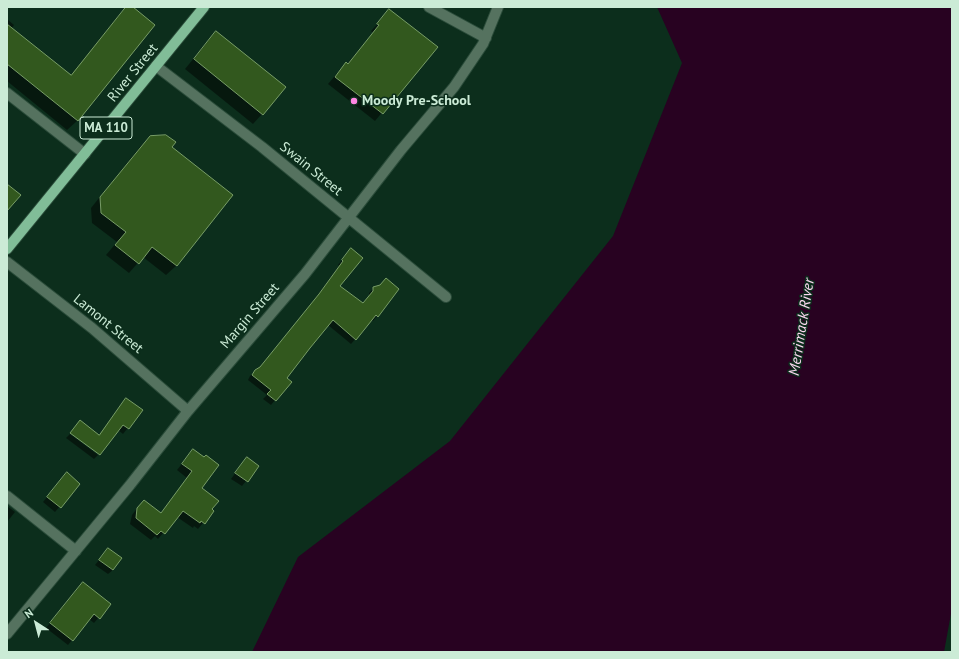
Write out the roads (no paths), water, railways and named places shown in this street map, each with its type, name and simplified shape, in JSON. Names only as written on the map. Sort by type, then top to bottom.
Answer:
[{"type":"main road","name":"River Street","points":[[7,249],[204,7]]},
{"type":"street","points":[[429,7],[486,38]]},
{"type":"street","name":"Margin Street","points":[[7,634],[130,485],[188,411],[305,274],[401,150],[454,87],[483,44],[498,7]]},
{"type":"street","name":"Swain Street","points":[[156,66],[262,147],[446,297]]},
{"type":"street","points":[[7,93],[85,154]]},
{"type":"street","name":"Lamont Street","points":[[7,262],[92,328],[188,411]]},
{"type":"street","points":[[7,496],[76,551]]},
{"type":"water","name":"Merrimack River","points":[[657,7],[952,7],[952,608],[944,652],[252,652],[298,557],[450,441],[613,236],[682,63]]},
{"type":"place","name":"Moody Pre-School","points":[[354,101]]}]
